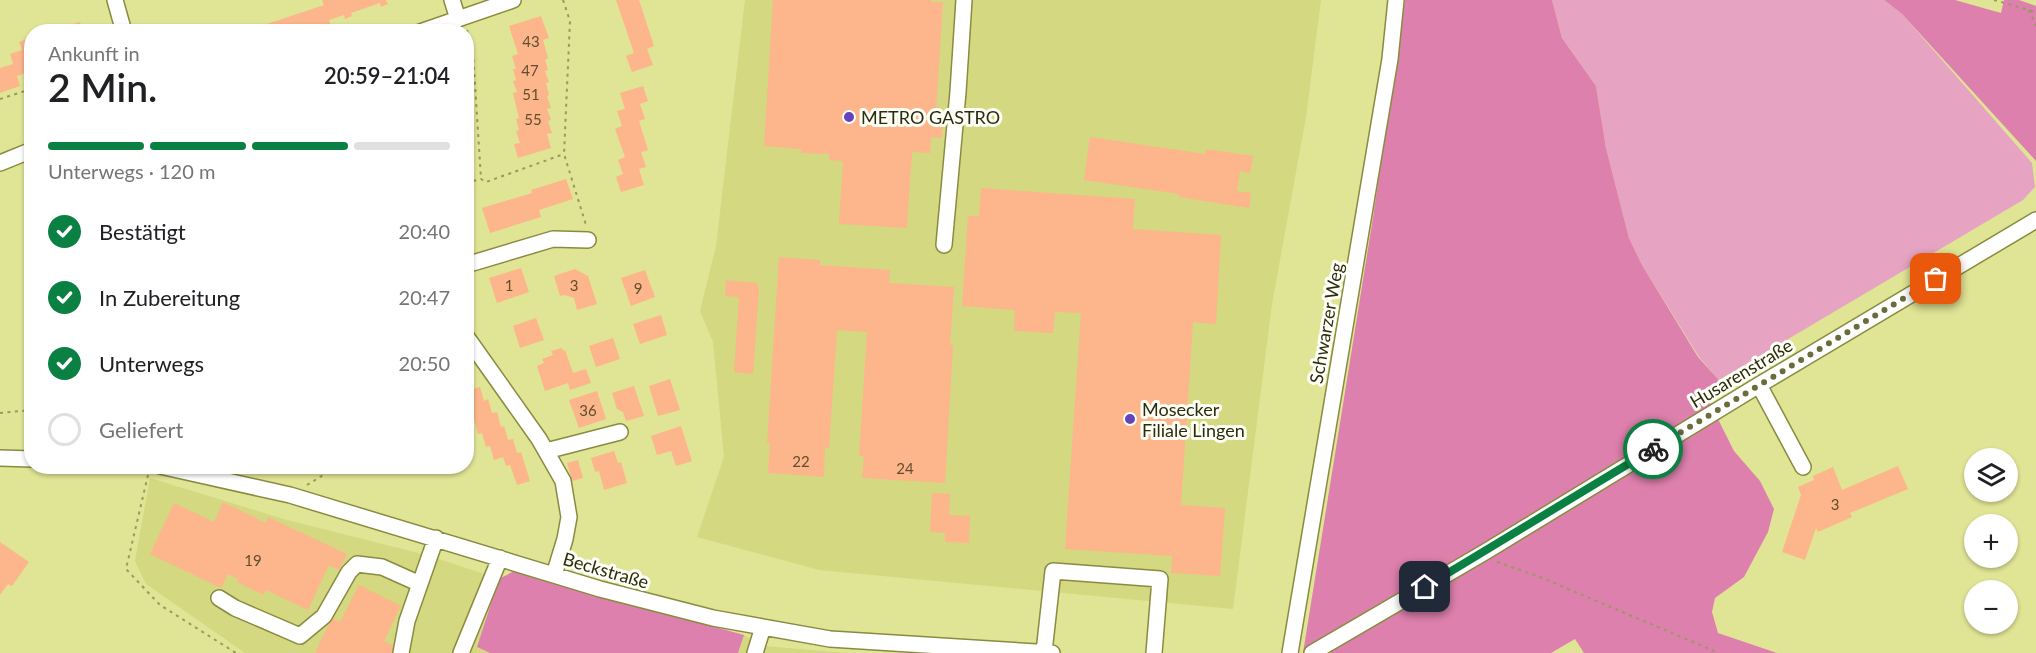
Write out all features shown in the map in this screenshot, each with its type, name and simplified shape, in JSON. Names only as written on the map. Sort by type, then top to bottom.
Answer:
[{"type":"street","points":[[115,0],[122,24]]},
{"type":"street","points":[[452,0],[461,18]]},
{"type":"street","points":[[443,24],[513,0]]},
{"type":"street","points":[[944,245],[964,0]]},
{"type":"street","name":"Schwarzer Weg","points":[[1290,653],[1390,59],[1396,0]]},
{"type":"street","points":[[0,163],[24,153]]},
{"type":"street","name":"Husarenstraße","points":[[1312,653],[1485,552],[1759,384],[2036,220]]},
{"type":"street","points":[[474,263],[553,239],[588,240]]},
{"type":"street","points":[[474,348],[546,451],[563,481],[569,517],[554,575]]},
{"type":"street","points":[[1759,384],[1803,466]]},
{"type":"street","points":[[546,451],[620,432]]},
{"type":"street","points":[[0,458],[24,459]]},
{"type":"street","name":"Beckstraße","points":[[196,474],[290,495],[554,575],[713,618],[830,639],[1052,653]]},
{"type":"street","points":[[401,653],[407,621],[436,538]]},
{"type":"street","points":[[460,653],[500,558]]},
{"type":"street","points":[[219,598],[235,608],[300,636],[324,616],[349,572],[357,564],[382,567],[420,584]]},
{"type":"street","points":[[1044,652],[1053,571],[1160,579],[1154,653]]},
{"type":"street","points":[[755,653],[763,627]]},
{"type":"path","points":[[563,0],[570,21],[564,154],[586,219],[588,240]]},
{"type":"path","points":[[1994,0],[2036,12]]},
{"type":"path","points":[[2029,10],[2036,26]]},
{"type":"path","points":[[461,18],[463,24]]},
{"type":"path","points":[[474,70],[481,179]]},
{"type":"path","points":[[0,99],[24,91]]},
{"type":"path","points":[[474,181],[481,179],[486,182],[564,154]]},
{"type":"path","points":[[0,413],[24,411]]},
{"type":"path","points":[[148,474],[126,569],[160,604],[236,653]]},
{"type":"path","points":[[290,495],[325,474]]},
{"type":"path","points":[[1485,552],[1495,562],[1539,577],[1719,653]]},
{"type":"shaded area","points":[[745,0],[1321,0],[1306,117],[1272,304],[1233,609],[819,570],[697,537],[724,457],[713,342],[700,311],[716,246]]},
{"type":"shaded area","points":[[1405,0],[1552,0],[1562,38],[1596,86],[1606,148],[1629,238],[1642,265],[1698,357],[1719,380],[1722,390],[1707,397],[1734,451],[1760,481],[1774,509],[1768,532],[1744,577],[1715,598],[1712,612],[1718,633],[1777,653],[1584,653],[1575,639],[1551,653],[1303,653],[1372,224]]},
{"type":"shaded area","points":[[1552,0],[1884,0],[1902,14],[2032,163],[2035,187],[2023,200],[1719,380],[1699,357],[1642,265],[1629,238],[1606,148],[1596,86],[1562,38]]},
{"type":"shaded area","points":[[1884,0],[1955,0],[2001,13],[2004,0],[2019,0],[2036,6],[2036,161],[1902,14]]},
{"type":"shaded area","points":[[150,478],[287,520],[430,556],[499,579],[478,648],[490,653],[245,653],[146,584],[135,561]]},
{"type":"shaded area","points":[[514,571],[744,635],[738,653],[490,653],[477,647],[499,579]]},
{"type":"shaded area","points":[[744,635],[763,646],[847,653],[738,653]]},
{"type":"building","points":[[322,0],[386,0],[388,4],[381,7],[380,3],[351,13],[352,16],[345,19],[344,15],[329,20],[330,24],[267,24],[324,5]]},
{"type":"building","points":[[616,0],[639,0],[654,46],[647,49],[653,65],[632,72],[626,56],[634,53]]},
{"type":"building","name":"METRO GASTRO","points":[[773,0],[931,0],[931,2],[943,2],[936,111],[932,110],[931,123],[943,124],[942,138],[931,137],[930,153],[912,152],[907,228],[839,224],[843,161],[829,160],[829,154],[801,153],[801,149],[764,146]]},
{"type":"building","points":[[541,16],[549,38],[543,40],[548,58],[545,60],[548,70],[545,71],[549,82],[546,83],[549,95],[547,96],[551,108],[547,109],[552,133],[547,134],[551,148],[518,158],[514,144],[520,143],[516,131],[519,130],[516,119],[519,118],[513,93],[517,92],[513,81],[516,80],[513,69],[516,69],[512,56],[518,54],[509,26]]},
{"type":"building","points":[[24,40],[24,74],[17,76],[20,86],[0,93],[0,68],[13,64],[10,54],[22,50],[19,42]]},
{"type":"building","points":[[643,86],[648,101],[640,104],[645,119],[639,121],[648,150],[641,152],[646,167],[639,169],[644,185],[621,192],[616,177],[623,174],[618,160],[625,157],[615,129],[622,126],[617,111],[625,109],[620,93]]},
{"type":"building","points":[[1090,137],[1205,154],[1206,149],[1253,156],[1250,173],[1240,171],[1237,191],[1251,193],[1249,208],[1179,197],[1179,194],[1084,180]]},
{"type":"building","points":[[566,179],[573,199],[539,210],[541,217],[490,233],[482,208],[532,193],[531,190]]},
{"type":"building","name":"Mosecker Filiale Lingen","points":[[981,188],[1135,199],[1133,229],[1221,235],[1216,324],[1193,322],[1181,505],[1225,508],[1220,576],[1171,573],[1172,556],[1065,549],[1081,313],[1055,312],[1053,333],[1014,331],[1015,310],[962,306],[968,216],[979,216]]},
{"type":"building","points":[[779,257],[820,260],[820,265],[890,270],[889,283],[954,287],[945,483],[862,478],[864,456],[859,456],[867,332],[837,330],[829,448],[825,448],[824,477],[768,473],[770,443],[767,443]]},
{"type":"building","points":[[521,268],[529,292],[497,303],[489,278]]},
{"type":"building","points":[[575,269],[588,276],[597,304],[577,310],[574,298],[560,296],[554,276]]},
{"type":"building","points":[[645,270],[655,297],[631,306],[621,278]]},
{"type":"building","points":[[726,280],[757,283],[759,290],[753,374],[734,372],[739,297],[725,296]]},
{"type":"building","points":[[661,315],[667,335],[640,344],[633,324]]},
{"type":"building","points":[[536,318],[544,340],[520,348],[513,326]]},
{"type":"building","points":[[613,338],[620,359],[596,367],[589,346]]},
{"type":"building","points":[[562,348],[563,351],[565,350],[573,373],[586,369],[591,383],[570,390],[568,383],[545,391],[537,366],[544,363],[542,359],[553,355],[551,351]]},
{"type":"building","points":[[670,379],[680,410],[658,416],[649,386]]},
{"type":"building","points":[[634,386],[644,416],[626,421],[623,412],[617,409],[612,393]]},
{"type":"building","points":[[480,387],[484,401],[488,399],[492,413],[497,412],[508,440],[513,439],[517,453],[521,452],[530,481],[517,485],[510,465],[506,466],[503,457],[494,460],[490,446],[486,447],[482,433],[478,434],[474,419],[474,389]]},
{"type":"building","points":[[597,391],[606,419],[579,428],[569,400]]},
{"type":"building","points":[[681,426],[692,461],[676,466],[671,451],[657,455],[651,436]]},
{"type":"building","points":[[614,451],[618,463],[621,462],[627,483],[604,490],[599,471],[595,472],[591,458]]},
{"type":"building","points":[[578,460],[583,478],[572,481],[567,463]]},
{"type":"building","points":[[1898,466],[1908,489],[1850,513],[1852,517],[1818,532],[1816,528],[1805,560],[1782,552],[1801,495],[1798,487],[1814,480],[1813,476],[1833,467],[1842,490]]},
{"type":"building","points":[[932,493],[950,494],[949,515],[970,516],[969,543],[945,542],[945,533],[930,532]]},
{"type":"building","points":[[223,502],[266,523],[268,517],[347,554],[339,570],[329,565],[308,610],[266,590],[263,595],[237,582],[238,579],[228,574],[221,588],[150,554],[174,503],[214,522]]},
{"type":"building","points":[[0,542],[29,562],[12,586],[8,584],[0,595]]},
{"type":"building","points":[[359,585],[401,606],[384,641],[399,648],[396,653],[315,653],[332,618],[340,622]]},
{"type":"way so far","points":[[1653,449],[1936,279]]},
{"type":"place","name":"METRO GASTRO","points":[[849,117]]},
{"type":"place","name":"Mosecker Filiale Lingen","points":[[1130,419]]},
{"type":"route","points":[[1425,587],[1653,449]]}]
